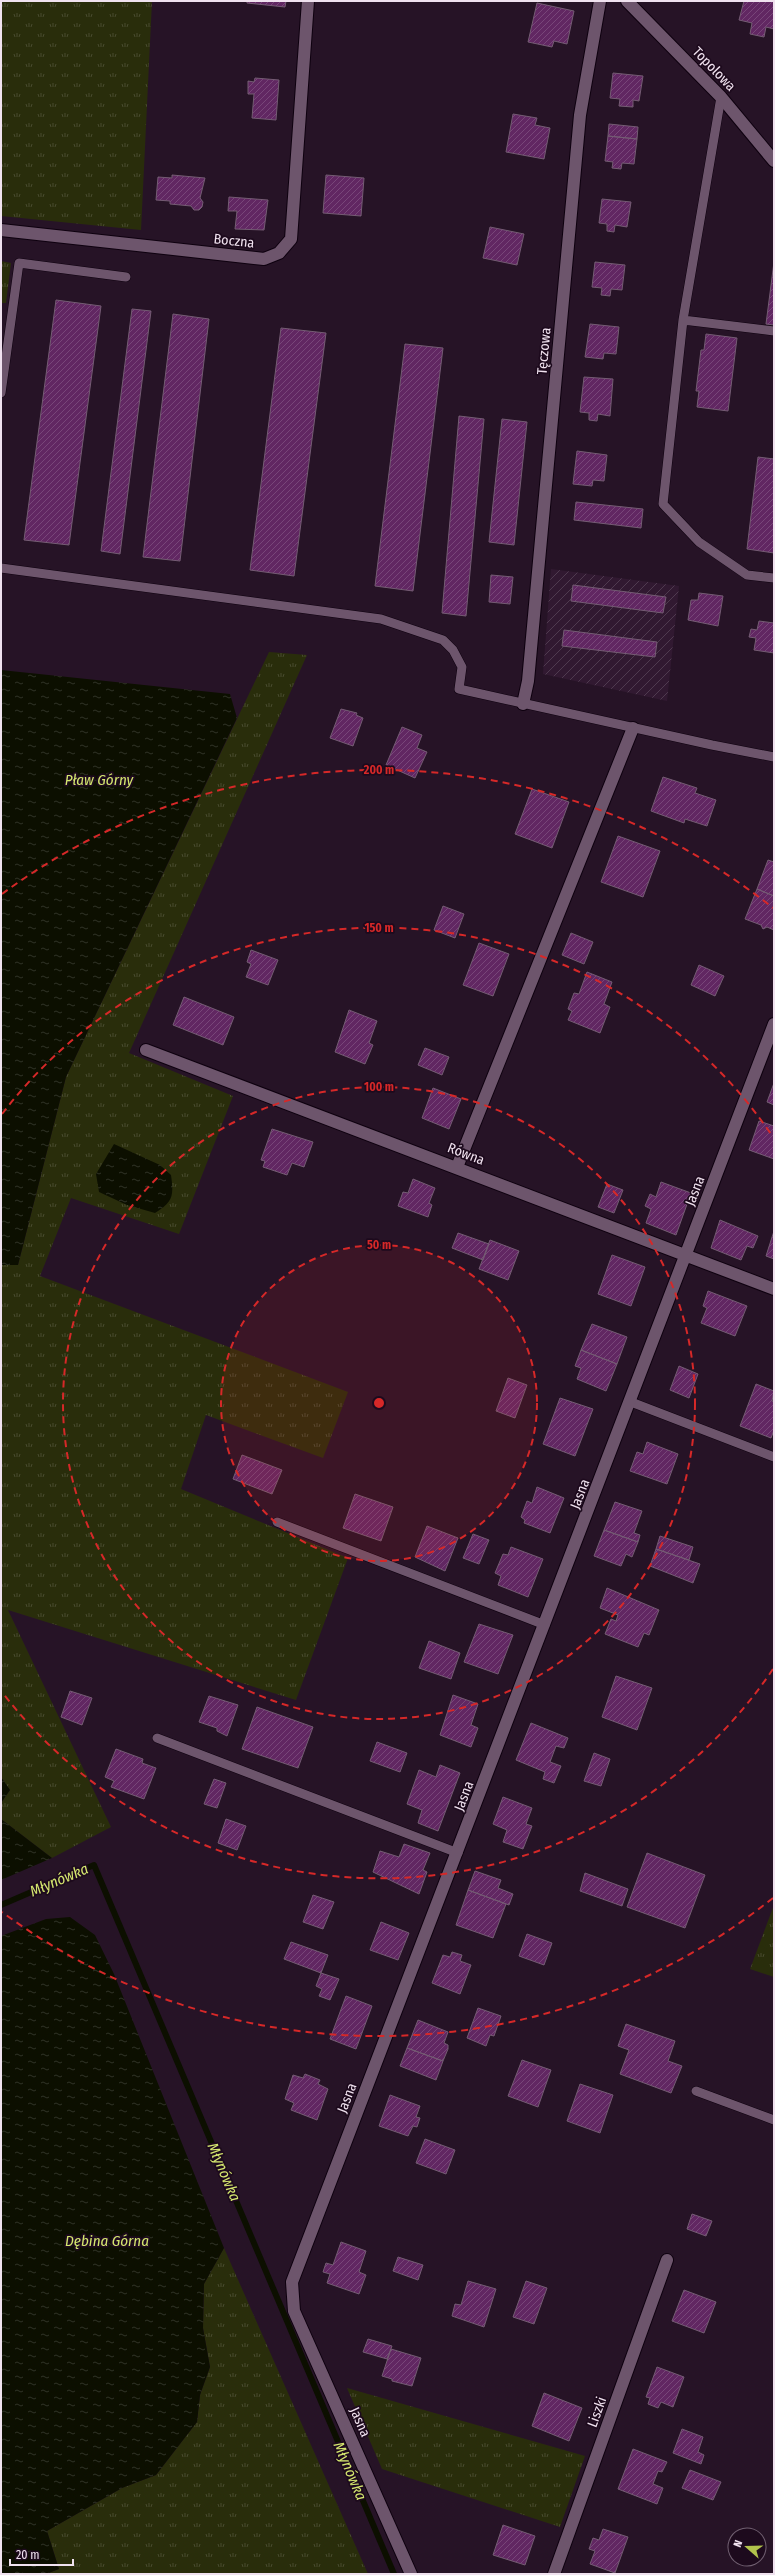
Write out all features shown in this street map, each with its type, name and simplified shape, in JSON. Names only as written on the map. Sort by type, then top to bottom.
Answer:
[{"type":"street","name":"Boczna","points":[[1,230],[264,259],[279,253],[291,239],[308,1]]},
{"type":"street","name":"Tęczowa","points":[[524,704],[528,681],[580,115],[600,1]]},
{"type":"street","name":"Topolowa","points":[[627,1],[721,96],[774,161]]},
{"type":"street","points":[[456,1167],[633,728]]},
{"type":"street","name":"Jasna","points":[[411,2574],[294,2311],[292,2282],[546,1625],[774,1024]]},
{"type":"street","name":"Równa","points":[[146,1050],[774,1289]]},
{"type":"street","name":"Liszki","points":[[554,2574],[667,2260]]},
{"type":"lane","points":[[721,96],[683,320],[663,504],[698,542],[748,575],[774,578]]},
{"type":"lane","points":[[1,393],[19,263],[126,277]]},
{"type":"lane","points":[[683,320],[774,331]]},
{"type":"lane","points":[[1,568],[381,619],[443,640],[453,650],[462,667],[459,689],[633,728],[774,757]]},
{"type":"lane","points":[[631,1402],[774,1456]]},
{"type":"lane","points":[[277,1522],[546,1625]]},
{"type":"lane","points":[[157,1738],[458,1854]]},
{"type":"lane","points":[[696,2090],[774,2120]]},
{"type":"shaded area","points":[[551,569],[679,586],[667,701],[543,674]]},
{"type":"green space","points":[[1,1],[152,1],[141,230],[1,216]]},
{"type":"green space","points":[[1,261],[11,263],[6,303],[1,303]]},
{"type":"green space","points":[[269,652],[307,655],[129,1053],[233,1096],[179,1234],[71,1198],[40,1276],[348,1392],[323,1458],[206,1415],[181,1489],[348,1558],[296,1700],[8,1610],[111,1827],[52,1858],[1,1819],[1,1803],[10,1790],[1,1777],[1,1265],[18,1265],[66,1077]]},
{"type":"green space","points":[[774,1905],[774,1977],[750,1969]]},
{"type":"green space","points":[[224,2248],[368,2574],[46,2574],[59,2569],[47,2531],[122,2488],[156,2475],[197,2422],[200,2395],[210,2367],[203,2328],[204,2284]]},
{"type":"green space","points":[[347,2388],[585,2456],[560,2527],[382,2469]]},
{"type":"water","name":"Pław Górny","points":[[1,670],[230,694],[237,718],[66,1077],[18,1265],[1,1265]]},
{"type":"water","points":[[114,1144],[160,1165],[171,1175],[171,1198],[166,1205],[155,1213],[127,1205],[99,1192],[96,1174]]},
{"type":"water","points":[[1,1777],[10,1790],[1,1803]]},
{"type":"water","points":[[1,1819],[52,1858],[1,1880]]},
{"type":"water","name":"Dębina Górna","points":[[70,1917],[95,1935],[114,1974],[224,2248],[204,2284],[203,2328],[210,2367],[200,2395],[197,2422],[156,2475],[122,2488],[47,2531],[59,2569],[46,2574],[1,2574],[1,1936],[46,1919]]},
{"type":"building","points":[[247,1],[286,1],[285,7],[247,3]]},
{"type":"building","points":[[744,1],[774,1],[774,29],[766,27],[764,37],[750,34],[752,23],[739,20]]},
{"type":"building","points":[[537,3],[574,11],[567,44],[554,41],[552,47],[528,42]]},
{"type":"building","points":[[613,73],[643,76],[639,101],[633,100],[633,107],[619,106],[620,99],[610,98]]},
{"type":"building","points":[[255,78],[279,80],[276,120],[252,118],[254,94],[248,94],[248,81],[254,82]]},
{"type":"building","points":[[513,114],[537,118],[535,125],[550,128],[544,159],[506,152]]},
{"type":"building","points":[[609,124],[638,127],[637,139],[608,136]]},
{"type":"building","points":[[608,136],[637,139],[634,164],[622,163],[621,169],[612,168],[613,162],[605,161]]},
{"type":"building","points":[[172,175],[205,178],[200,198],[203,202],[202,207],[199,210],[194,210],[191,206],[170,204],[170,201],[156,200],[158,177],[172,178]]},
{"type":"building","points":[[326,175],[364,178],[361,216],[323,213]]},
{"type":"building","points":[[229,197],[268,200],[264,230],[235,229],[237,211],[228,211]]},
{"type":"building","points":[[602,199],[631,202],[627,227],[615,225],[614,232],[607,231],[607,224],[599,223]]},
{"type":"building","points":[[490,227],[524,234],[517,265],[483,258]]},
{"type":"building","points":[[595,262],[625,265],[622,290],[611,289],[610,296],[601,295],[602,288],[592,287]]},
{"type":"building","points":[[774,262],[774,325],[766,324]]},
{"type":"building","points":[[56,300],[101,306],[69,545],[24,540]]},
{"type":"building","points":[[132,309],[151,311],[120,554],[101,551]]},
{"type":"building","points":[[173,314],[209,319],[180,561],[143,557]]},
{"type":"building","points":[[590,324],[619,327],[616,354],[604,353],[603,359],[585,357]]},
{"type":"building","points":[[281,328],[326,333],[294,576],[250,570]]},
{"type":"building","points":[[706,334],[737,338],[728,411],[697,407],[699,391],[696,391],[701,350],[704,350]]},
{"type":"building","points":[[405,344],[443,348],[413,591],[375,586]]},
{"type":"building","points":[[584,377],[613,379],[610,416],[598,414],[597,421],[589,420],[589,413],[580,412]]},
{"type":"building","points":[[459,416],[484,419],[466,616],[442,613]]},
{"type":"building","points":[[502,419],[527,422],[514,545],[489,542]]},
{"type":"building","points":[[577,451],[607,455],[604,481],[593,480],[592,486],[573,484]]},
{"type":"building","points":[[758,457],[774,459],[774,553],[747,549]]},
{"type":"building","points":[[576,502],[643,509],[641,528],[574,520]]},
{"type":"building","points":[[491,575],[513,577],[510,604],[489,602]]},
{"type":"building","points":[[573,585],[666,597],[663,613],[571,601]]},
{"type":"building","points":[[699,593],[723,596],[718,626],[688,620],[691,600],[698,600]]},
{"type":"building","points":[[759,621],[774,623],[774,653],[754,650],[756,638],[749,637],[751,629],[757,630]]},
{"type":"building","points":[[564,630],[657,642],[655,657],[562,646]]},
{"type":"building","points":[[341,709],[357,713],[356,715],[363,718],[353,746],[330,738]]},
{"type":"building","points":[[402,727],[422,735],[417,748],[427,752],[415,778],[386,765]]},
{"type":"building","points":[[663,777],[697,788],[695,793],[716,800],[707,826],[685,819],[684,823],[651,811]]},
{"type":"building","points":[[532,789],[569,802],[552,848],[515,834]]},
{"type":"building","points":[[618,836],[660,851],[643,897],[601,882]]},
{"type":"building","points":[[768,860],[774,862],[774,896],[757,889]]},
{"type":"building","points":[[757,889],[774,896],[774,930],[767,927],[763,929],[761,925],[745,919]]},
{"type":"building","points":[[443,906],[464,914],[455,938],[434,930]]},
{"type":"building","points":[[571,933],[593,942],[584,964],[562,955]]},
{"type":"building","points":[[479,943],[509,954],[493,996],[463,985]]},
{"type":"building","points":[[251,950],[278,960],[268,985],[246,977],[251,964],[247,962]]},
{"type":"building","points":[[699,965],[724,976],[715,996],[691,985]]},
{"type":"building","points":[[587,972],[612,982],[604,1004],[610,1007],[600,1033],[568,1020],[572,1011],[568,1009],[574,993],[579,994]]},
{"type":"building","points":[[184,997],[234,1017],[223,1045],[173,1025]]},
{"type":"building","points":[[349,1010],[377,1021],[369,1043],[373,1045],[365,1064],[335,1052]]},
{"type":"building","points":[[425,1048],[449,1057],[442,1075],[418,1065]]},
{"type":"building","points":[[774,1083],[774,1105],[767,1102]]},
{"type":"building","points":[[433,1088],[461,1099],[449,1129],[422,1118]]},
{"type":"building","points":[[759,1121],[774,1126],[774,1159],[749,1150]]},
{"type":"building","points":[[272,1129],[313,1142],[304,1167],[292,1163],[287,1175],[263,1167],[265,1161],[261,1160]]},
{"type":"building","points":[[413,1179],[435,1188],[429,1203],[432,1205],[428,1217],[398,1206],[403,1192],[408,1193]]},
{"type":"building","points":[[661,1182],[691,1193],[676,1235],[646,1223],[651,1209],[645,1206],[650,1194],[656,1197]]},
{"type":"building","points":[[607,1184],[623,1190],[614,1213],[598,1207]]},
{"type":"building","points":[[720,1220],[758,1236],[753,1248],[747,1246],[741,1260],[711,1248]]},
{"type":"building","points":[[774,1231],[774,1259],[766,1256]]},
{"type":"building","points":[[458,1233],[489,1244],[483,1260],[452,1248]]},
{"type":"building","points":[[490,1240],[519,1251],[508,1280],[479,1269]]},
{"type":"building","points":[[612,1255],[645,1267],[631,1306],[598,1294]]},
{"type":"building","points":[[708,1291],[747,1306],[735,1336],[701,1323],[707,1308],[703,1306]]},
{"type":"building","points":[[592,1324],[627,1337],[617,1364],[581,1350]]},
{"type":"building","points":[[581,1350],[617,1364],[606,1391],[577,1379],[581,1368],[575,1366]]},
{"type":"building","points":[[679,1366],[698,1374],[689,1398],[670,1390]]},
{"type":"building","points":[[508,1378],[527,1385],[515,1418],[496,1411]]},
{"type":"building","points":[[756,1384],[774,1391],[772,1401],[774,1402],[774,1430],[771,1438],[740,1426]]},
{"type":"building","points":[[560,1398],[593,1409],[575,1456],[543,1444]]},
{"type":"building","points":[[647,1442],[678,1454],[667,1484],[630,1471],[637,1452],[643,1454]]},
{"type":"building","points":[[242,1455],[282,1470],[272,1494],[233,1479]]},
{"type":"building","points":[[537,1487],[564,1498],[550,1533],[524,1523],[525,1520],[521,1517],[527,1501],[532,1503]]},
{"type":"building","points":[[355,1494],[393,1507],[381,1541],[343,1528]]},
{"type":"building","points":[[615,1502],[642,1511],[634,1533],[640,1535],[638,1542],[604,1530]]},
{"type":"building","points":[[427,1526],[458,1538],[445,1571],[415,1557]]},
{"type":"building","points":[[604,1530],[638,1542],[632,1557],[626,1554],[621,1566],[594,1556]]},
{"type":"building","points":[[473,1534],[489,1540],[479,1564],[463,1558]]},
{"type":"building","points":[[660,1536],[693,1547],[689,1560],[656,1549]]},
{"type":"building","points":[[511,1547],[543,1559],[528,1597],[498,1585],[501,1576],[495,1573],[503,1554],[508,1555]]},
{"type":"building","points":[[656,1549],[700,1564],[693,1583],[650,1566]]},
{"type":"building","points":[[607,1588],[659,1610],[649,1635],[644,1633],[638,1647],[605,1634],[611,1619],[616,1621],[618,1615],[600,1608]]},
{"type":"building","points":[[479,1624],[513,1635],[498,1674],[464,1662]]},
{"type":"building","points":[[429,1641],[460,1653],[451,1679],[419,1668]]},
{"type":"building","points":[[616,1676],[652,1688],[637,1730],[602,1717]]},
{"type":"building","points":[[70,1691],[92,1698],[82,1725],[61,1717]]},
{"type":"building","points":[[453,1695],[478,1704],[471,1725],[478,1728],[471,1747],[440,1735]]},
{"type":"building","points":[[209,1696],[238,1705],[227,1736],[217,1731],[217,1728],[199,1722]]},
{"type":"building","points":[[257,1707],[313,1727],[298,1768],[242,1749]]},
{"type":"building","points":[[531,1723],[568,1738],[564,1748],[556,1746],[550,1762],[561,1766],[554,1783],[543,1779],[545,1772],[516,1760]]},
{"type":"building","points":[[377,1742],[407,1753],[400,1772],[370,1761]]},
{"type":"building","points":[[116,1749],[143,1759],[142,1763],[156,1768],[144,1799],[111,1787],[114,1781],[105,1777]]},
{"type":"building","points":[[594,1753],[610,1759],[601,1786],[584,1781]]},
{"type":"building","points":[[440,1765],[460,1773],[438,1831],[418,1823],[422,1810],[407,1804],[419,1770],[436,1777]]},
{"type":"building","points":[[214,1779],[226,1783],[217,1808],[204,1804]]},
{"type":"building","points":[[503,1797],[532,1808],[526,1824],[532,1826],[523,1849],[503,1842],[507,1830],[493,1824]]},
{"type":"building","points":[[226,1819],[246,1826],[237,1850],[218,1843]]},
{"type":"building","points":[[404,1844],[430,1853],[423,1870],[427,1872],[419,1894],[373,1872],[380,1851],[399,1857]]},
{"type":"building","points":[[647,1853],[705,1875],[685,1928],[627,1907]]},
{"type":"building","points":[[475,1871],[501,1880],[498,1888],[513,1894],[509,1905],[468,1890]]},
{"type":"building","points":[[585,1873],[628,1889],[622,1906],[580,1891]]},
{"type":"building","points":[[468,1890],[506,1904],[493,1938],[456,1925]]},
{"type":"building","points":[[313,1895],[334,1902],[323,1929],[303,1922]]},
{"type":"building","points":[[381,1922],[409,1933],[398,1960],[370,1950]]},
{"type":"building","points":[[527,1934],[552,1943],[544,1965],[519,1956]]},
{"type":"building","points":[[291,1942],[328,1955],[321,1973],[284,1959]]},
{"type":"building","points":[[452,1952],[462,1955],[460,1961],[471,1965],[460,1994],[432,1983],[443,1955],[450,1957]]},
{"type":"building","points":[[321,1973],[339,1979],[330,2000],[319,1996],[322,1989],[316,1986]]},
{"type":"building","points":[[346,1996],[372,2006],[356,2049],[330,2039]]},
{"type":"building","points":[[478,2008],[501,2016],[494,2036],[490,2035],[486,2046],[467,2038]]},
{"type":"building","points":[[418,2020],[448,2032],[444,2043],[448,2045],[448,2049],[443,2061],[407,2048]]},
{"type":"building","points":[[626,2024],[675,2041],[668,2061],[682,2066],[671,2093],[620,2074],[629,2050],[618,2046]]},
{"type":"building","points":[[407,2048],[443,2061],[436,2080],[400,2066]]},
{"type":"building","points":[[522,2060],[551,2070],[538,2107],[508,2096]]},
{"type":"building","points":[[305,2074],[320,2080],[318,2084],[328,2089],[317,2120],[291,2110],[294,2103],[285,2099],[293,2075],[303,2078]]},
{"type":"building","points":[[580,2084],[613,2095],[600,2133],[567,2121]]},
{"type":"building","points":[[390,2095],[420,2106],[416,2117],[420,2118],[417,2127],[413,2126],[408,2136],[379,2126]]},
{"type":"building","points":[[425,2139],[455,2150],[446,2174],[416,2163]]},
{"type":"building","points":[[692,2214],[712,2221],[706,2236],[687,2229]]},
{"type":"building","points":[[341,2242],[366,2251],[359,2272],[366,2275],[359,2294],[327,2283],[330,2274],[323,2272],[326,2263],[333,2265]]},
{"type":"building","points":[[398,2257],[423,2265],[418,2280],[393,2271]]},
{"type":"building","points":[[468,2281],[496,2289],[484,2327],[452,2316],[455,2304],[461,2305]]},
{"type":"building","points":[[526,2281],[547,2288],[534,2324],[513,2317]]},
{"type":"building","points":[[684,2290],[716,2302],[704,2333],[672,2321]]},
{"type":"building","points":[[368,2339],[392,2346],[387,2359],[363,2352]]},
{"type":"building","points":[[391,2349],[421,2358],[412,2386],[392,2381],[392,2379],[382,2376]]},
{"type":"building","points":[[657,2367],[684,2377],[673,2407],[661,2402],[658,2408],[648,2404],[650,2398],[646,2397]]},
{"type":"building","points":[[544,2393],[582,2408],[569,2441],[532,2426]]},
{"type":"building","points":[[682,2429],[703,2437],[698,2452],[704,2455],[701,2464],[673,2453]]},
{"type":"building","points":[[633,2449],[667,2462],[662,2472],[658,2471],[653,2484],[663,2488],[657,2504],[618,2489]]},
{"type":"building","points":[[690,2470],[721,2482],[713,2500],[682,2488]]},
{"type":"building","points":[[503,2525],[535,2536],[525,2565],[493,2555]]},
{"type":"building","points":[[603,2529],[628,2537],[615,2573],[590,2564],[595,2551],[589,2549],[593,2538],[599,2540]]},
{"type":"waterway","name":"Młynówka","points":[[1,1905],[94,1865],[394,2574]]}]
